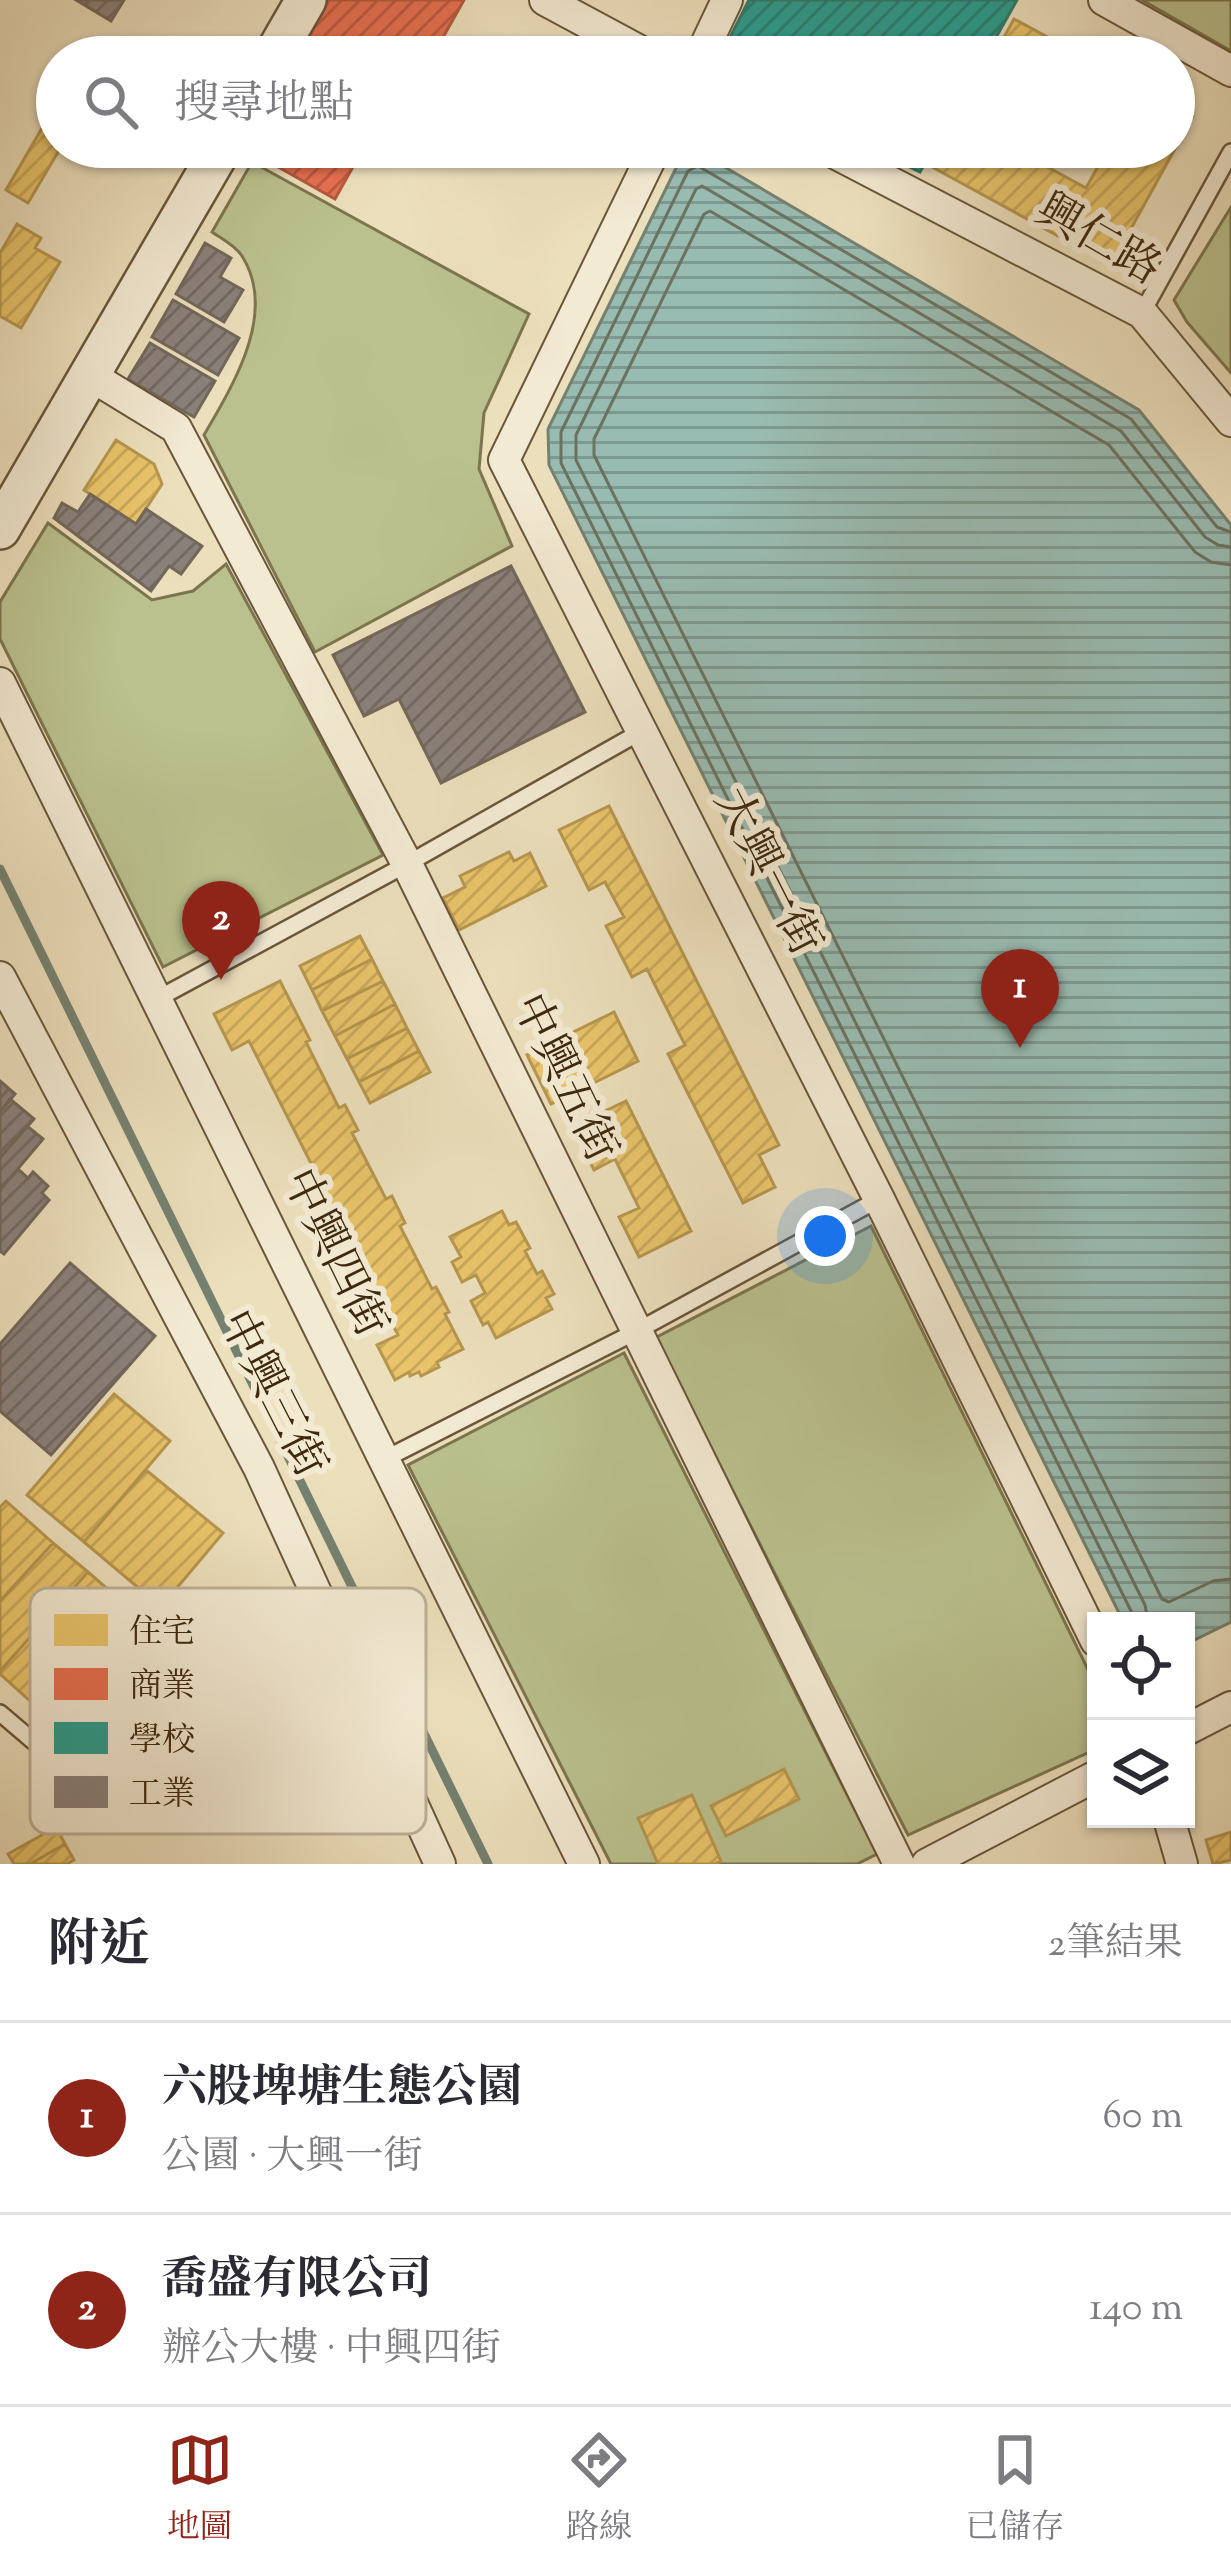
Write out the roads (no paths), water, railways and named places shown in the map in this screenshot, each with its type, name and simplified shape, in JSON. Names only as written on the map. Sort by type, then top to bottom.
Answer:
[{"type":"street","points":[[285,36],[306,0]]},
{"type":"street","points":[[545,0],[613,36]]},
{"type":"street","points":[[710,36],[727,0]]},
{"type":"street","points":[[1104,0],[1168,36]]},
{"type":"street","points":[[1195,51],[1231,71]]},
{"type":"street","points":[[0,529],[210,168]]},
{"type":"street","name":"大興一街","points":[[646,168],[504,460],[879,1198],[1087,1623]]},
{"type":"street","name":"興仁路","points":[[864,168],[1142,313],[1231,421]]},
{"type":"street","name":"中興五街","points":[[91,376],[176,428],[407,864],[899,1864]]},
{"type":"street","name":"中興四街","points":[[0,683],[584,1864]]},
{"type":"street","name":"中興三街","points":[[0,977],[259,1468],[314,1588]]},
{"type":"street","points":[[1195,1725],[1231,1707]]},
{"type":"street","points":[[927,1864],[1087,1781]]},
{"type":"street","points":[[1172,1828],[1182,1864]]},
{"type":"street","name":"中興三街","points":[[426,1833],[440,1864]]},
{"type":"lane","points":[[1142,313],[1231,152]]},
{"type":"lane","points":[[158,999],[643,730]]},
{"type":"lane","points":[[383,1460],[635,1332],[879,1198]]},
{"type":"lane","points":[[0,1713],[30,1739]]},
{"type":"water","points":[[676,168],[726,168],[1139,410],[1231,525],[1231,1622],[1195,1640],[1195,1612],[1119,1612],[549,465],[548,429]]},
{"type":"waterway","points":[[0,869],[353,1588]]},
{"type":"waterway","points":[[426,1738],[488,1864]]},
{"type":"place","name":"喬盛有限公司","points":[[221,980]]},
{"type":"place","name":"六股埤塘生態公園","points":[[1020,1048]]}]
